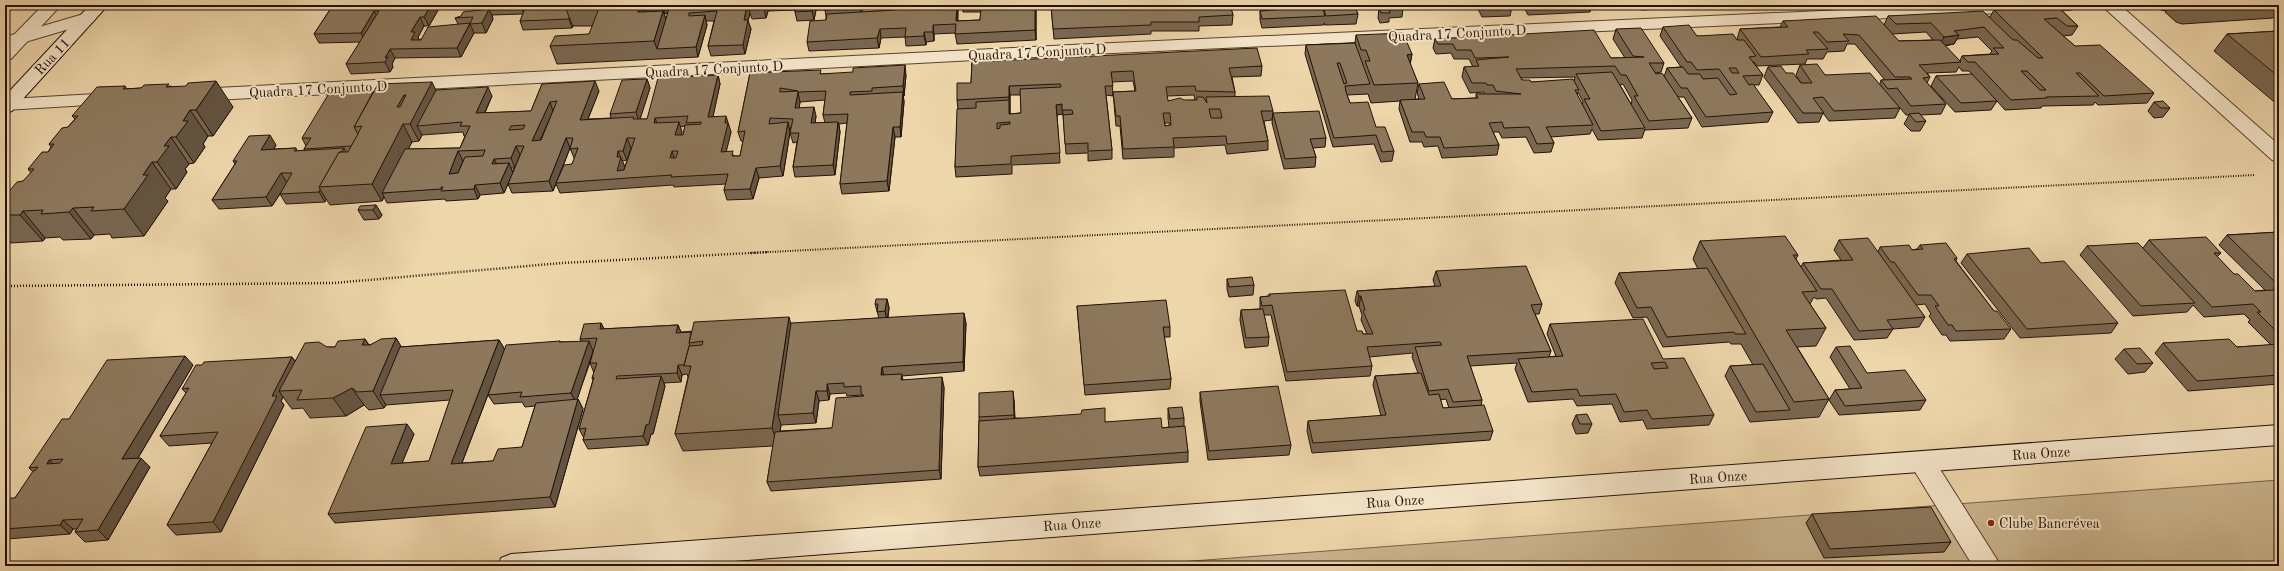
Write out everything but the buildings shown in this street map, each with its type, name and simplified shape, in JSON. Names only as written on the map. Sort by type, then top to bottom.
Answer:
[{"type":"street","points":[[5,55],[12,41],[52,5]]},
{"type":"street","name":"Quadra 17 Conjunto D","points":[[175,96],[1091,49],[2068,5]]},
{"type":"street","points":[[2110,5],[2279,156]]},
{"type":"street","points":[[12,41],[93,11]]},
{"type":"street","name":"Rua 11","points":[[6,106],[93,11]]},
{"type":"street","points":[[6,106],[127,99]]},
{"type":"street","name":"Rua Onze","points":[[511,566],[2279,435]]},
{"type":"street","points":[[1922,462],[1988,566]]},
{"type":"path","points":[[5,286],[334,283],[570,262],[2263,175]]},
{"type":"shaded area","name":"Clube Bancrévea","points":[[2279,480],[2279,566],[1125,566]]},
{"type":"place","name":"Clube Bancrévea","points":[[1991,523]]}]
